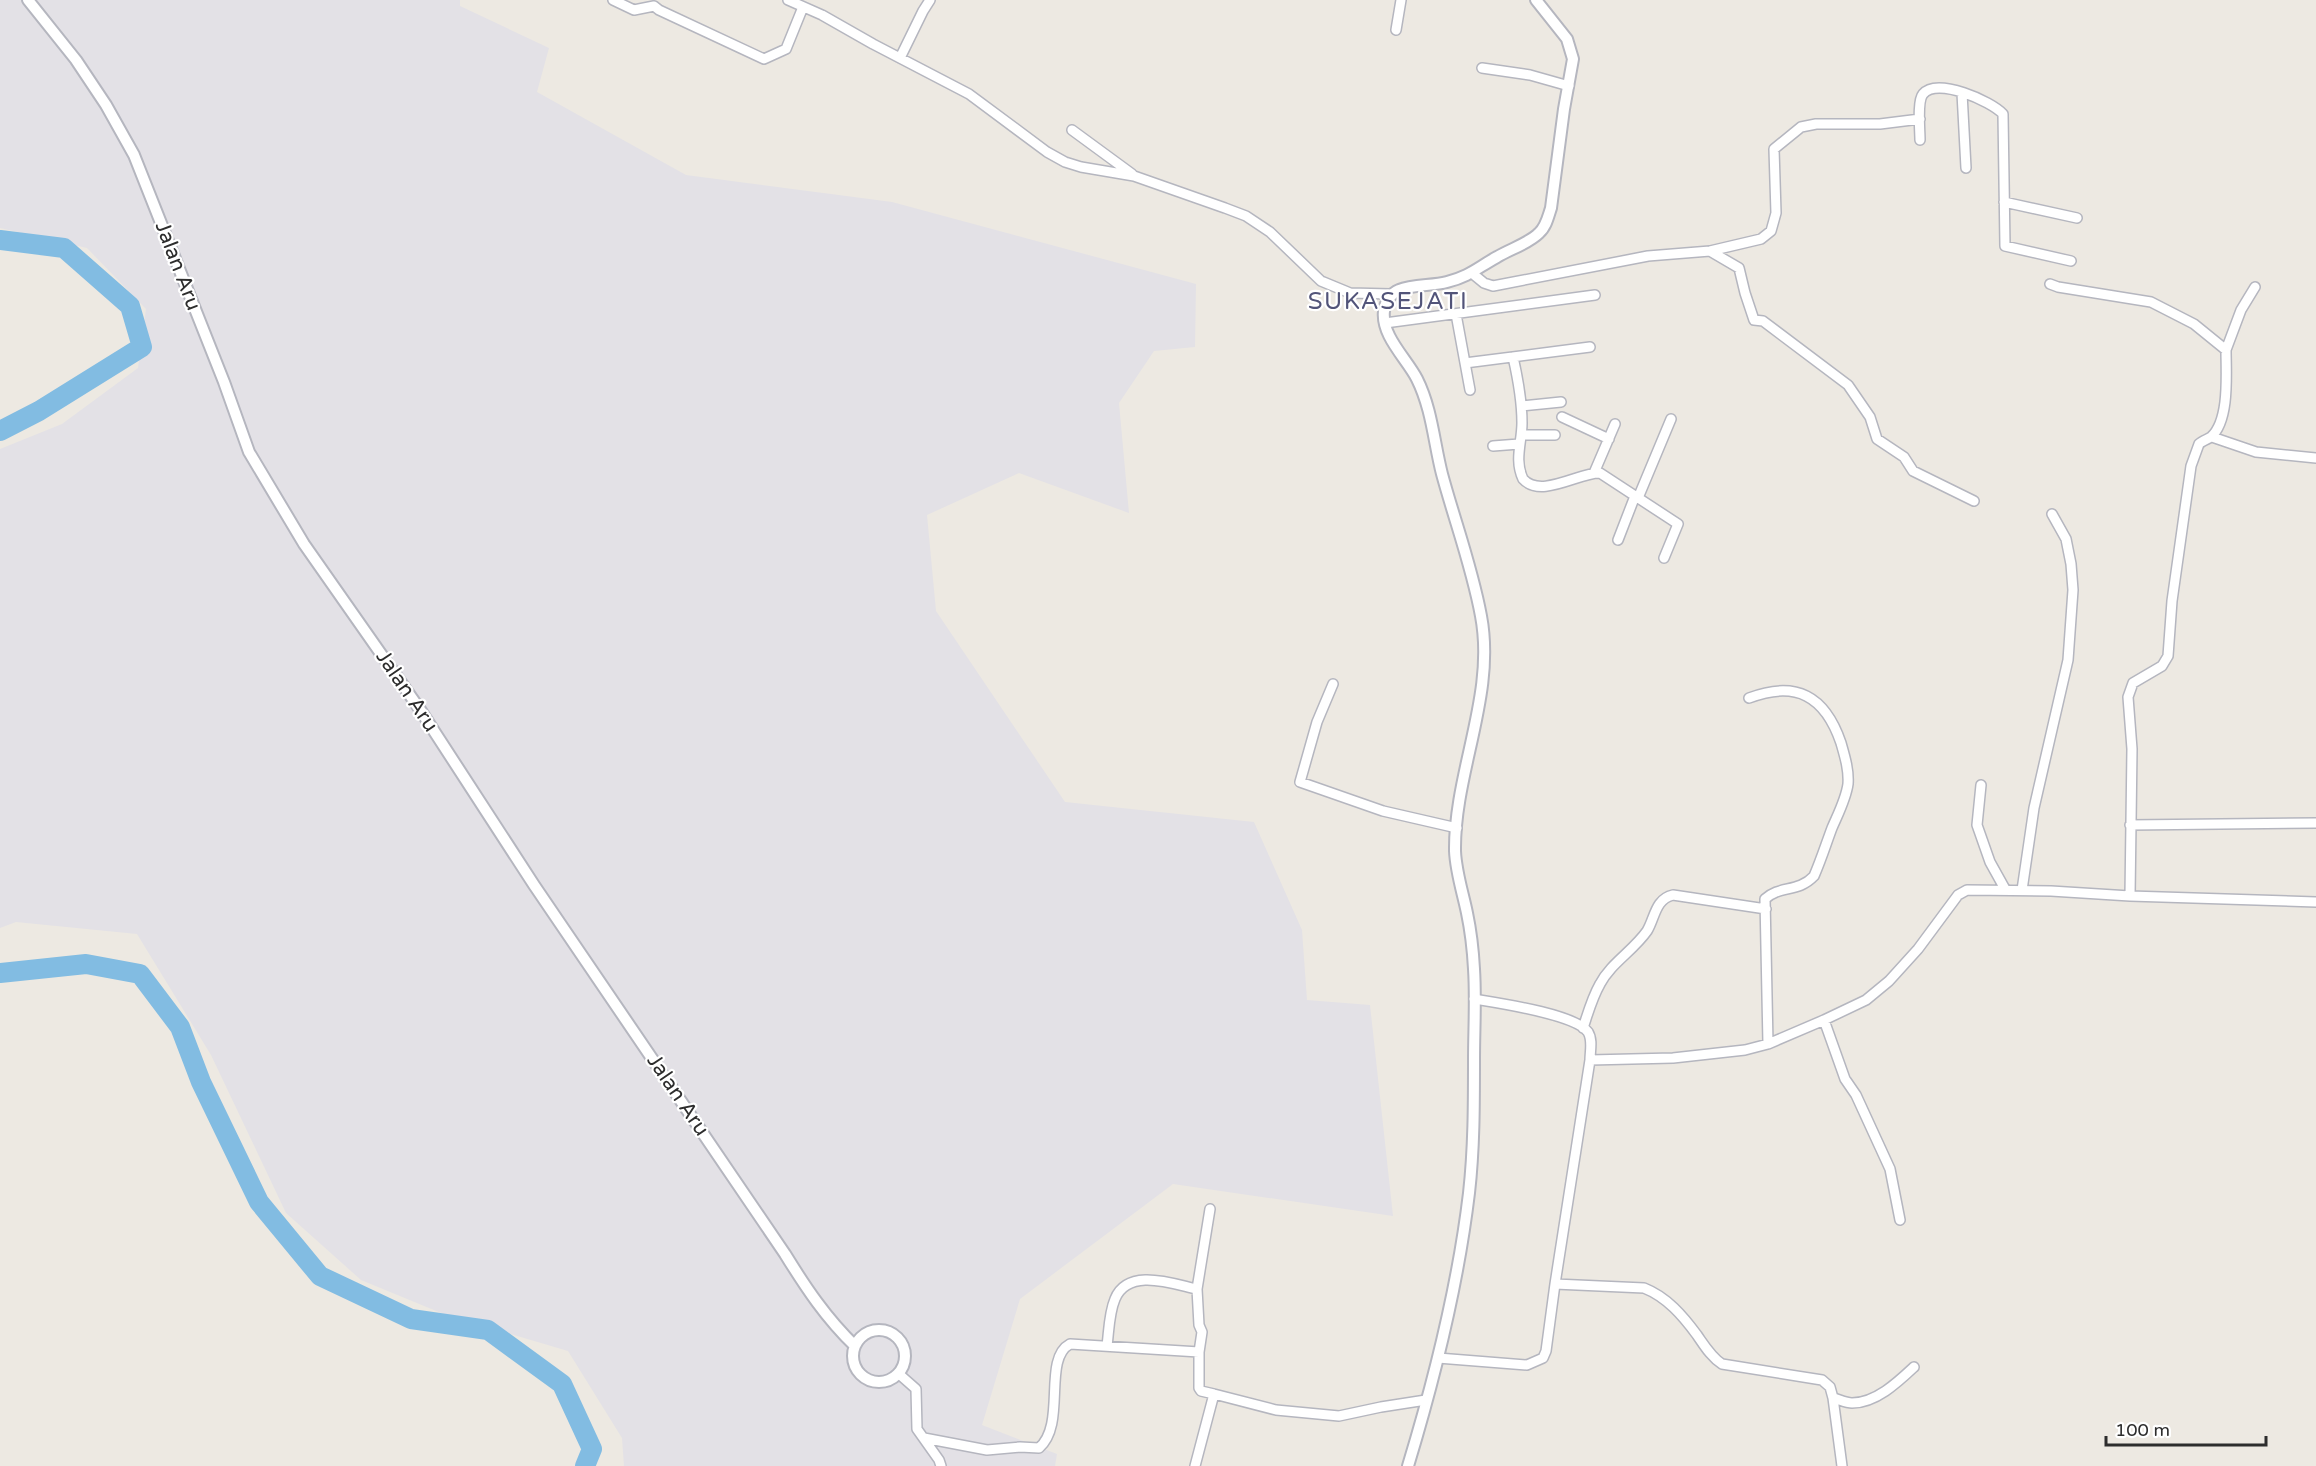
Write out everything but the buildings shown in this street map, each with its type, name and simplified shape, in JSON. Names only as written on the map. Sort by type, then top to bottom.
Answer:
[{"type":"street","name":"Jalan Aru","points":[[28,0],[76,60],[106,105],[134,155],[224,382],[236,421],[264,479],[304,544],[427,721],[534,885],[815,1302],[855,1346]]},
{"type":"street","points":[[613,0],[634,10],[654,6],[764,59],[786,49],[803,7]]},
{"type":"street","points":[[788,0],[822,15],[969,94],[1047,152],[1065,162],[1134,176],[1246,216],[1270,232],[1320,281],[1350,293],[1391,294],[1400,289],[1448,282],[1473,274],[1496,258],[1530,240],[1541,231],[1546,223],[1551,208],[1564,109],[1573,67],[1572,49],[1567,39],[1536,0]]},
{"type":"street","points":[[900,58],[930,0]]},
{"type":"street","points":[[1396,30],[1401,0]]},
{"type":"street","points":[[1482,68],[1530,75],[1569,86]]},
{"type":"street","points":[[1920,140],[1922,95],[1930,89],[1941,88],[1977,97],[1999,110],[2003,114],[2005,246],[2071,261]]},
{"type":"street","points":[[1962,93],[1966,168]]},
{"type":"street","points":[[1473,274],[1484,283],[1493,286],[1648,256],[1710,251],[1761,239],[1771,231],[1776,213],[1774,149],[1800,127],[1816,124],[1880,124],[1920,119]]},
{"type":"street","points":[[1072,130],[1134,176]]},
{"type":"street","points":[[2004,202],[2077,218]]},
{"type":"street","points":[[1710,251],[1739,267],[1744,293],[1754,320],[1763,321],[1848,385],[1870,417],[1872,430],[1877,439],[1904,457],[1916,473],[1974,501]]},
{"type":"street","points":[[2050,284],[2151,302],[2194,324],[2226,350]]},
{"type":"street","points":[[2130,896],[2132,749],[2128,697],[2133,683],[2162,666],[2168,656],[2172,602],[2191,466],[2199,444],[2212,436],[2222,418],[2225,403],[2226,350],[2236,320],[2255,287]]},
{"type":"street","points":[[1391,294],[1384,308],[1385,323],[1418,381],[1427,404],[1441,470],[1471,567],[1482,620],[1484,667],[1465,769],[1455,852],[1472,936],[1474,1122],[1469,1192],[1459,1262],[1438,1358],[1408,1466]]},
{"type":"street","points":[[1385,323],[1594,295]]},
{"type":"street","points":[[1456,314],[1470,390]]},
{"type":"street","points":[[1465,363],[1590,347]]},
{"type":"street","points":[[1513,357],[1521,406],[1521,474],[1527,483],[1532,485],[1569,482],[1600,473],[1678,524],[1664,558]]},
{"type":"street","points":[[1521,406],[1561,402]]},
{"type":"street","points":[[1562,417],[1609,439]]},
{"type":"street","points":[[1618,540],[1671,419]]},
{"type":"street","points":[[1594,473],[1615,424]]},
{"type":"street","points":[[1493,446],[1555,435]]},
{"type":"street","points":[[2212,436],[2256,452],[2316,458]]},
{"type":"street","points":[[2022,890],[2034,808],[2068,660],[2073,590],[2071,564],[2066,539],[2052,514]]},
{"type":"street","points":[[1333,684],[1317,722],[1300,782],[1383,811],[1457,828]]},
{"type":"street","points":[[1749,698],[1775,690],[1803,693],[1812,697],[1837,731],[1848,771],[1846,794],[1814,876],[1804,885],[1768,896],[1766,899],[1768,1044]]},
{"type":"street","points":[[1981,785],[1977,825],[1990,862],[2005,889]]},
{"type":"street","points":[[2130,825],[2316,823]]},
{"type":"street","points":[[1590,1060],[1713,1055],[1768,1044],[1824,1020],[1866,1000],[1890,981],[1918,949],[1934,925],[1962,892],[1967,890],[2005,889],[2316,902]]},
{"type":"street","points":[[1583,1028],[1601,982],[1613,965],[1641,939],[1650,926],[1660,901],[1666,896],[1766,909]]},
{"type":"street","points":[[1438,1358],[1527,1365],[1543,1358],[1546,1352],[1554,1284],[1590,1060],[1590,1037],[1583,1028],[1534,1010],[1474,999]]},
{"type":"street","points":[[1824,1020],[1845,1079],[1856,1095],[1890,1169],[1900,1220]]},
{"type":"street","points":[[1210,1209],[1197,1289],[1199,1325],[1202,1332],[1199,1352],[1199,1390],[1276,1410],[1339,1416],[1426,1400]]},
{"type":"street","points":[[1107,1346],[1111,1310],[1116,1296],[1124,1287],[1140,1280],[1152,1279],[1197,1289]]},
{"type":"street","points":[[1554,1284],[1627,1286],[1656,1293],[1673,1306],[1722,1364],[1822,1380],[1830,1387],[1833,1398],[1842,1466]]},
{"type":"street","points":[[878,1329],[895,1334],[905,1348],[906,1357],[899,1374],[885,1382],[869,1380],[857,1370],[854,1362],[855,1346],[860,1337],[868,1331],[878,1329]]},
{"type":"street","points":[[924,1438],[987,1450],[1039,1448],[1052,1425],[1054,1377],[1061,1352],[1070,1344],[1199,1352]]},
{"type":"street","points":[[1833,1398],[1852,1403],[1869,1399],[1888,1390],[1914,1367]]},
{"type":"street","points":[[899,1374],[916,1389],[917,1429],[941,1466]]},
{"type":"street","points":[[1195,1466],[1214,1394]]},
{"type":"shaded area","points":[[0,0],[460,0],[460,6],[549,48],[537,92],[686,175],[892,202],[1196,284],[1195,347],[1154,351],[1119,403],[1129,513],[1019,473],[927,515],[936,611],[1065,802],[1254,822],[1302,930],[1307,1000],[1370,1005],[1393,1216],[1173,1184],[1020,1299],[982,1425],[1057,1454],[1055,1466],[624,1466],[622,1438],[568,1351],[446,1315],[361,1280],[286,1213],[211,1055],[137,934],[16,922],[0,928],[0,449],[62,424],[138,368],[146,309],[87,248],[0,228]]},
{"type":"waterway","points":[[0,240],[64,248],[130,306],[142,347],[39,411],[0,431]]},
{"type":"waterway","points":[[0,973],[86,964],[140,974],[180,1027],[201,1082],[259,1202],[320,1276],[411,1319],[488,1330],[562,1384],[592,1449],[585,1466]]},
{"type":"district","name":"SUKASEJATI","points":[[1388,301]]}]
